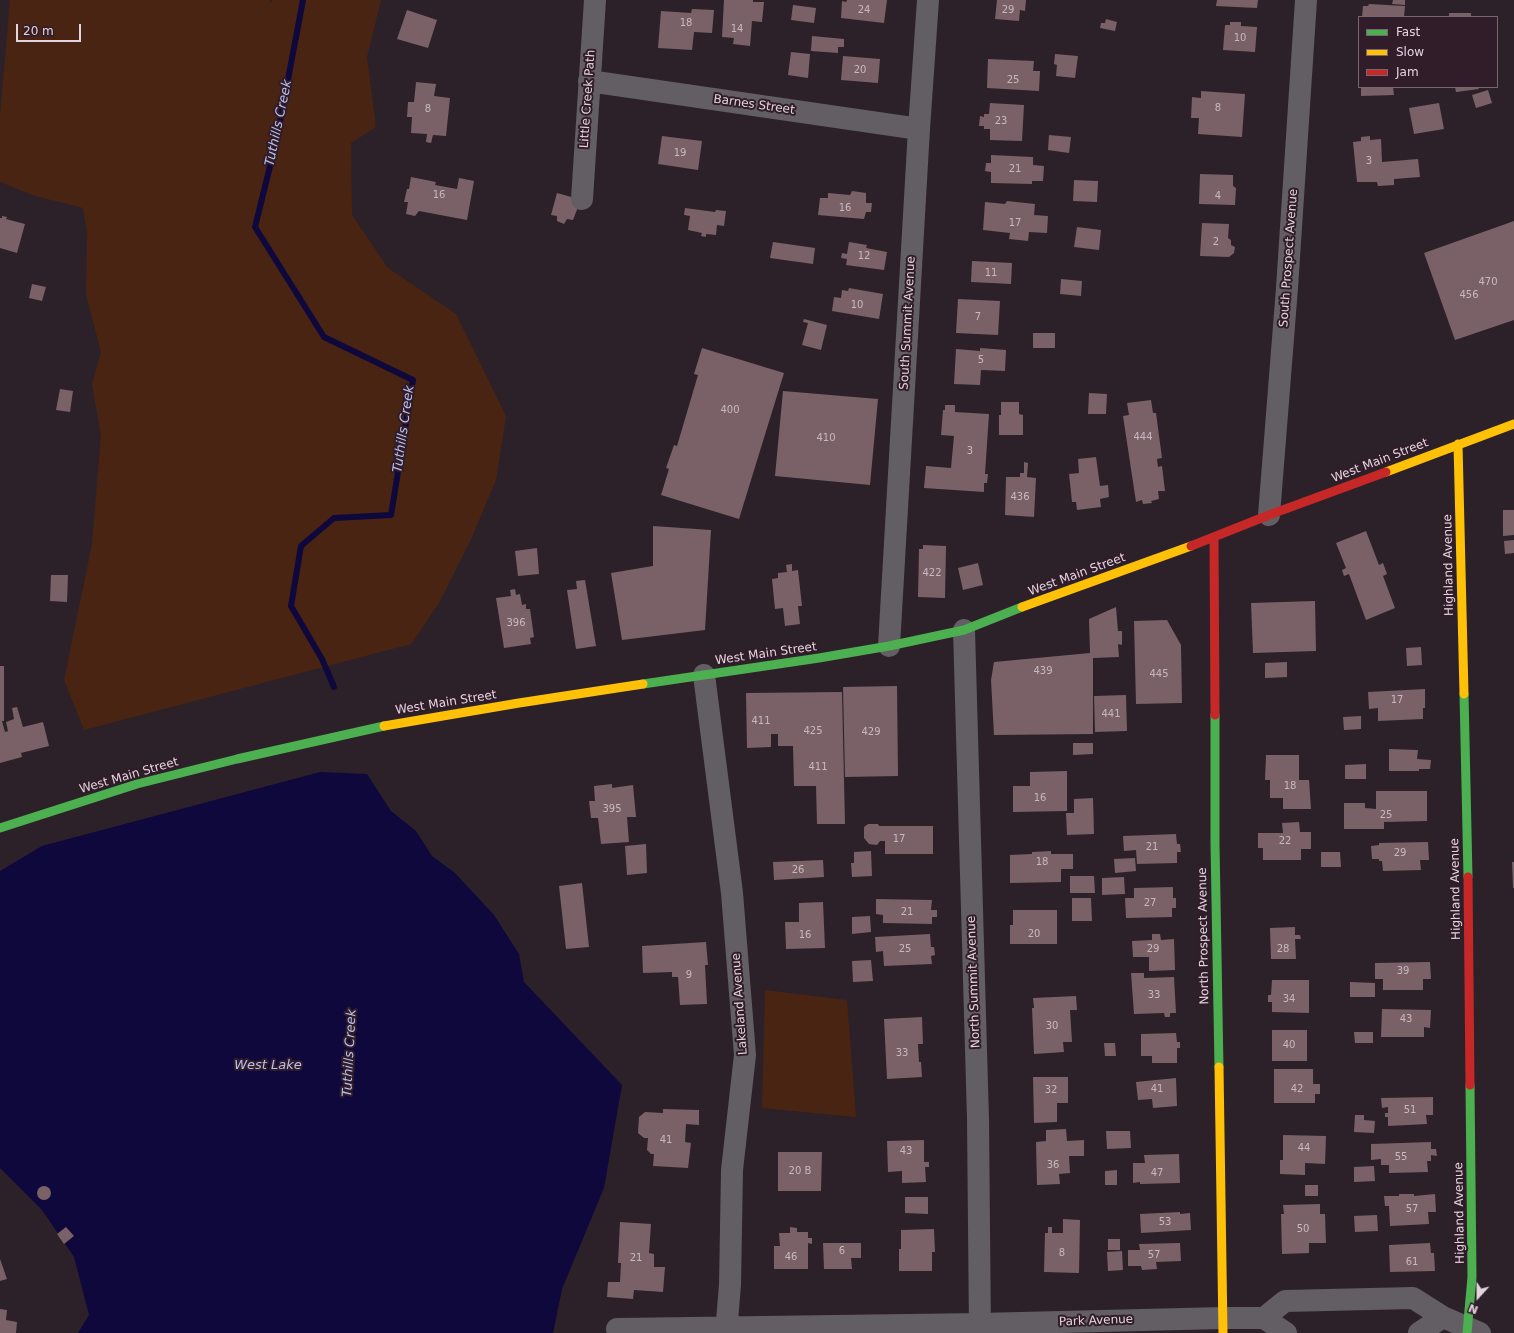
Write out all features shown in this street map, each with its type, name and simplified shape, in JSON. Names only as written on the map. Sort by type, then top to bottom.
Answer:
[{"type":"street","name":"Little Creek Path","points":[[582,199],[595,0]]},
{"type":"street","name":"South Summit Avenue","points":[[889,646],[919,129],[928,0]]},
{"type":"street","name":"South Prospect Avenue","points":[[1270,515],[1306,0]]},
{"type":"street","name":"Barnes Street","points":[[589,81],[919,129]]},
{"type":"street","name":"West Main Street","points":[[0,828],[137,784],[376,726],[819,658],[889,646],[964,630],[1024,606],[1214,538],[1270,515],[1514,424]]},
{"type":"street","name":"Highland Avenue","points":[[1458,444],[1469,944],[1472,1331]]},
{"type":"street","name":"North Prospect Avenue","points":[[1214,538],[1215,844],[1223,1325]]},
{"type":"street","name":"North Summit Avenue","points":[[964,630],[978,1119],[980,1329]]},
{"type":"street","name":"Lakeland Avenue","points":[[704,675],[732,893],[745,1055],[732,1170],[730,1285],[726,1331]]},
{"type":"street","points":[[1286,1333],[1264,1318],[1285,1301],[1413,1298],[1443,1317],[1472,1331]]},
{"type":"street","points":[[1419,1333],[1443,1317]]},
{"type":"street","name":"Park Avenue","points":[[617,1329],[726,1331],[1223,1325],[1264,1318]]},
{"type":"shaded area","points":[[10,0],[270,0],[270,3],[273,0],[381,0],[367,57],[376,127],[351,143],[352,215],[388,268],[456,314],[506,416],[496,480],[472,537],[439,603],[411,644],[84,730],[64,680],[92,544],[101,435],[92,385],[101,352],[86,294],[87,232],[83,208],[35,196],[0,182],[0,116]]},
{"type":"shaded area","points":[[765,990],[847,1000],[856,1117],[762,1108]]},
{"type":"water","name":"West Lake","points":[[320,772],[367,774],[391,811],[416,831],[432,856],[455,873],[494,915],[519,954],[524,982],[622,1085],[604,1188],[562,1289],[553,1333],[78,1333],[89,1315],[74,1257],[42,1210],[0,1168],[0,871],[42,846]]},
{"type":"building","points":[[724,0],[753,0],[753,2],[764,2],[762,22],[752,21],[750,46],[733,44],[734,38],[722,37]]},
{"type":"building","points":[[847,0],[887,0],[884,23],[841,18],[842,1],[846,2]]},
{"type":"building","points":[[997,0],[1026,0],[1025,11],[1020,10],[1019,21],[995,19]]},
{"type":"building","points":[[1217,0],[1258,0],[1257,8],[1216,6]]},
{"type":"building","points":[[1393,0],[1405,0],[1405,5],[1392,4]]},
{"type":"building","points":[[1369,4],[1405,6],[1404,16],[1362,16],[1363,6],[1368,6]]},
{"type":"building","points":[[793,5],[816,8],[814,23],[791,20]]},
{"type":"building","points":[[692,9],[714,10],[712,33],[694,32],[692,50],[658,48],[661,11],[691,13]]},
{"type":"building","points":[[407,10],[437,20],[428,48],[397,39]]},
{"type":"building","points":[[1449,13],[1471,13],[1471,16],[1449,16]]},
{"type":"building","points":[[1106,19],[1117,22],[1115,31],[1100,28],[1101,23],[1105,23]]},
{"type":"building","points":[[1230,22],[1241,22],[1241,26],[1257,27],[1255,52],[1223,50],[1225,25],[1230,25]]},
{"type":"building","points":[[812,36],[844,39],[844,47],[838,47],[838,53],[811,51]]},
{"type":"building","points":[[791,52],[810,54],[808,78],[788,75]]},
{"type":"building","points":[[1055,54],[1078,56],[1075,78],[1056,76],[1057,65],[1054,64]]},
{"type":"building","points":[[843,56],[880,59],[878,83],[841,80]]},
{"type":"building","points":[[988,59],[1034,61],[1033,71],[1040,71],[1039,91],[987,88]]},
{"type":"building","points":[[416,82],[436,84],[434,96],[450,98],[446,136],[433,135],[431,143],[426,142],[427,134],[411,133],[412,117],[407,117],[408,102],[414,102]]},
{"type":"building","points":[[1361,88],[1393,88],[1394,95],[1361,96]]},
{"type":"building","points":[[1455,88],[1479,89],[1456,92]]},
{"type":"building","points":[[1488,90],[1492,103],[1476,108],[1472,95]]},
{"type":"building","points":[[1201,91],[1245,94],[1242,137],[1198,134],[1199,118],[1191,118],[1192,97],[1201,98]]},
{"type":"building","points":[[990,103],[1024,105],[1022,141],[990,140],[990,129],[984,129],[984,126],[979,126],[980,116],[984,117],[984,114],[989,114]]},
{"type":"building","points":[[1439,103],[1444,129],[1414,134],[1409,108]]},
{"type":"building","points":[[1049,135],[1071,137],[1069,153],[1048,150]]},
{"type":"building","points":[[662,136],[702,141],[698,170],[658,164]]},
{"type":"building","points":[[1370,136],[1370,140],[1381,139],[1382,162],[1418,159],[1420,177],[1394,179],[1394,185],[1378,186],[1377,182],[1357,182],[1353,142],[1361,141],[1361,137]]},
{"type":"building","points":[[991,155],[1033,157],[1033,165],[1044,166],[1043,181],[1032,181],[1032,184],[991,183],[991,172],[985,171],[986,163],[991,163]]},
{"type":"building","points":[[1200,174],[1233,175],[1233,186],[1236,188],[1235,205],[1199,204]]},
{"type":"building","points":[[411,177],[436,182],[435,185],[457,189],[459,178],[474,181],[467,220],[419,211],[415,216],[406,214],[408,202],[404,202],[407,189],[409,189]]},
{"type":"building","points":[[1074,180],[1098,181],[1097,202],[1073,201]]},
{"type":"building","points":[[852,191],[866,193],[866,203],[872,203],[871,212],[866,212],[864,219],[818,215],[820,198],[828,198],[828,193],[850,195]]},
{"type":"building","points":[[557,193],[575,198],[578,207],[573,220],[567,219],[564,224],[557,221],[557,216],[551,215]]},
{"type":"building","points":[[1007,201],[1035,204],[1034,215],[1048,216],[1047,233],[1029,232],[1028,241],[1009,239],[1010,233],[983,230],[985,202],[1005,204]]},
{"type":"building","points":[[685,208],[715,212],[716,210],[726,211],[724,226],[717,225],[716,235],[706,234],[706,237],[701,236],[702,233],[688,230],[690,216],[684,215]]},
{"type":"building","points":[[2,216],[7,217],[6,219],[25,224],[17,253],[0,248],[0,218],[2,218]]},
{"type":"building","points":[[1514,221],[1514,320],[1455,340],[1424,253]]},
{"type":"building","points":[[1202,223],[1229,224],[1228,238],[1231,240],[1231,245],[1235,247],[1234,253],[1229,257],[1200,256]]},
{"type":"building","points":[[1077,227],[1101,230],[1099,250],[1074,247]]},
{"type":"building","points":[[773,242],[815,248],[813,264],[770,258]]},
{"type":"building","points":[[849,242],[867,245],[866,248],[887,252],[884,270],[846,265],[847,259],[841,258],[842,253],[847,254]]},
{"type":"building","points":[[972,261],[1012,263],[1011,284],[971,282]]},
{"type":"building","points":[[1061,279],[1082,281],[1081,296],[1060,294]]},
{"type":"building","points":[[32,284],[46,287],[42,301],[29,298]]},
{"type":"building","points":[[849,288],[883,294],[879,319],[832,311],[834,297],[841,298],[842,290],[848,291]]},
{"type":"building","points":[[958,299],[1000,301],[998,335],[956,333]]},
{"type":"building","points":[[804,319],[827,325],[821,350],[802,345],[808,323],[803,322]]},
{"type":"building","points":[[1033,333],[1055,333],[1055,348],[1033,348]]},
{"type":"building","points":[[702,348],[784,373],[739,519],[661,495],[669,469],[666,468],[674,445],[677,446],[698,375],[694,374]]},
{"type":"building","points":[[980,348],[1006,350],[1005,371],[981,370],[980,385],[954,384],[956,349],[980,351]]},
{"type":"building","points":[[60,389],[73,391],[70,412],[56,410]]},
{"type":"building","points":[[783,391],[878,399],[870,485],[775,476]]},
{"type":"building","points":[[1089,393],[1107,394],[1106,414],[1088,414]]},
{"type":"building","points":[[1151,400],[1153,413],[1156,413],[1162,458],[1157,459],[1158,467],[1162,466],[1165,491],[1158,491],[1159,499],[1151,501],[1152,503],[1143,504],[1142,500],[1136,502],[1123,416],[1129,415],[1127,403]]},
{"type":"building","points":[[1001,402],[1019,402],[1019,414],[1023,415],[1023,435],[999,435],[999,415],[1001,415]]},
{"type":"building","points":[[945,405],[955,405],[955,412],[989,414],[985,474],[988,474],[987,483],[984,483],[984,492],[924,488],[926,466],[951,468],[954,436],[941,435],[943,410],[945,410]]},
{"type":"building","points":[[1096,457],[1100,486],[1108,485],[1109,497],[1100,499],[1101,507],[1077,510],[1076,502],[1072,502],[1069,474],[1079,473],[1078,459]]},
{"type":"building","points":[[1024,462],[1028,463],[1027,477],[1036,478],[1034,517],[1005,515],[1006,477],[1020,477],[1020,473],[1024,473]]},
{"type":"building","points":[[1503,510],[1514,510],[1514,535],[1503,536]]},
{"type":"building","points":[[653,526],[711,530],[705,630],[622,640],[611,573],[653,566]]},
{"type":"building","points":[[1366,531],[1379,565],[1383,563],[1387,574],[1383,576],[1395,608],[1366,620],[1349,574],[1344,576],[1342,570],[1346,568],[1336,543]]},
{"type":"building","points":[[1514,540],[1514,553],[1505,554],[1504,541]]},
{"type":"building","points":[[923,545],[946,546],[945,598],[918,597],[919,549],[923,549]]},
{"type":"building","points":[[537,548],[539,574],[518,576],[515,551]]},
{"type":"building","points":[[978,563],[983,585],[963,590],[958,568]]},
{"type":"building","points":[[792,564],[792,571],[798,570],[802,606],[798,606],[800,624],[785,626],[783,608],[775,609],[772,579],[778,578],[778,573],[787,572],[786,565]]},
{"type":"building","points":[[51,575],[68,575],[67,602],[50,601]]},
{"type":"building","points":[[585,580],[596,646],[576,649],[567,590],[577,589],[576,581]]},
{"type":"building","points":[[515,589],[516,595],[520,594],[522,605],[526,604],[526,609],[530,609],[534,637],[530,638],[531,644],[504,648],[496,598],[511,596],[510,590]]},
{"type":"building","points":[[1315,601],[1316,651],[1253,653],[1251,603]]},
{"type":"building","points":[[1116,607],[1118,631],[1122,631],[1122,645],[1118,644],[1119,657],[1093,658],[1093,734],[994,735],[991,680],[994,662],[1090,653],[1089,619]]},
{"type":"building","points":[[1167,620],[1181,645],[1182,703],[1136,704],[1134,621]]},
{"type":"building","points":[[1421,647],[1422,665],[1407,666],[1406,648]]},
{"type":"building","points":[[1287,662],[1287,677],[1265,678],[1265,663]]},
{"type":"building","points":[[0,666],[4,666],[4,721],[2,721],[5,732],[8,731],[6,722],[14,719],[12,708],[17,707],[23,727],[43,722],[49,746],[21,753],[22,757],[0,763]]},
{"type":"building","points":[[897,686],[898,776],[845,777],[843,687]]},
{"type":"building","points":[[1425,689],[1425,708],[1423,708],[1423,719],[1378,721],[1378,708],[1369,709],[1368,692]]},
{"type":"building","points":[[842,692],[845,824],[817,824],[816,786],[794,786],[793,746],[778,746],[778,734],[771,734],[771,747],[747,748],[746,693]]},
{"type":"building","points":[[1126,695],[1127,731],[1095,732],[1094,696]]},
{"type":"building","points":[[1361,716],[1361,729],[1344,730],[1343,717]]},
{"type":"building","points":[[1073,743],[1093,743],[1093,754],[1073,755]]},
{"type":"building","points":[[1389,749],[1418,750],[1417,759],[1431,760],[1430,769],[1419,769],[1419,771],[1389,771]]},
{"type":"building","points":[[1266,755],[1299,755],[1299,780],[1309,780],[1311,809],[1283,809],[1283,798],[1270,798],[1270,780],[1265,780]]},
{"type":"building","points":[[1366,764],[1366,779],[1345,779],[1345,765]]},
{"type":"building","points":[[1067,771],[1067,811],[1013,812],[1013,786],[1030,786],[1030,772]]},
{"type":"building","points":[[612,784],[612,788],[633,785],[636,817],[627,817],[629,842],[601,844],[598,818],[591,818],[589,801],[595,801],[594,786]]},
{"type":"building","points":[[1376,791],[1427,791],[1427,821],[1384,822],[1384,829],[1344,829],[1344,803],[1365,803],[1365,808],[1376,809]]},
{"type":"building","points":[[1093,798],[1094,834],[1067,835],[1066,813],[1074,813],[1074,799]]},
{"type":"building","points":[[1299,822],[1300,832],[1311,832],[1311,849],[1301,849],[1301,860],[1263,860],[1263,848],[1258,848],[1258,833],[1283,833],[1282,823]]},
{"type":"building","points":[[868,824],[878,824],[879,826],[933,826],[933,854],[885,854],[885,841],[880,841],[877,845],[869,844],[864,838],[864,827]]},
{"type":"building","points":[[1176,834],[1177,844],[1180,844],[1181,852],[1177,852],[1177,863],[1137,864],[1136,850],[1124,851],[1123,836]]},
{"type":"building","points":[[1428,842],[1429,860],[1420,860],[1421,870],[1383,871],[1382,861],[1379,861],[1379,859],[1372,859],[1371,846],[1379,845],[1379,843]]},
{"type":"building","points":[[646,844],[647,873],[627,875],[625,846]]},
{"type":"building","points":[[871,851],[872,876],[852,877],[851,863],[854,863],[854,852]]},
{"type":"building","points":[[1051,851],[1051,854],[1073,854],[1073,869],[1061,869],[1061,882],[1010,883],[1010,855]]},
{"type":"building","points":[[1321,852],[1340,852],[1341,867],[1321,867]]},
{"type":"building","points":[[1135,858],[1136,871],[1115,873],[1114,859]]},
{"type":"building","points":[[823,860],[824,877],[774,880],[773,862]]},
{"type":"building","points":[[1512,862],[1514,862],[1514,888],[1513,888]]},
{"type":"building","points":[[1070,876],[1094,876],[1095,893],[1070,893]]},
{"type":"building","points":[[1124,877],[1125,894],[1102,895],[1102,878]]},
{"type":"building","points":[[582,883],[589,947],[566,949],[559,886]]},
{"type":"building","points":[[1173,887],[1173,898],[1176,898],[1176,908],[1172,908],[1172,917],[1126,918],[1125,898],[1134,898],[1134,888]]},
{"type":"building","points":[[1072,898],[1091,898],[1092,921],[1072,921]]},
{"type":"building","points":[[876,899],[932,900],[931,910],[937,910],[937,917],[932,917],[932,924],[883,923],[883,915],[876,914]]},
{"type":"building","points":[[823,902],[825,948],[786,949],[785,922],[799,922],[799,903]]},
{"type":"building","points":[[1013,910],[1057,910],[1057,944],[1010,944],[1010,925],[1013,925]]},
{"type":"building","points":[[870,916],[871,932],[852,934],[852,917]]},
{"type":"building","points":[[1295,927],[1295,935],[1300,935],[1301,939],[1295,939],[1296,959],[1271,959],[1270,928]]},
{"type":"building","points":[[930,934],[931,947],[934,947],[935,955],[931,956],[932,964],[884,966],[883,951],[876,952],[875,937]]},
{"type":"building","points":[[1152,934],[1160,934],[1161,940],[1174,939],[1175,970],[1149,971],[1149,957],[1133,957],[1132,941],[1152,940]]},
{"type":"building","points":[[706,942],[708,965],[705,965],[707,1004],[680,1005],[678,977],[672,977],[672,972],[643,973],[642,946]]},
{"type":"building","points":[[871,960],[873,981],[853,982],[852,961]]},
{"type":"building","points":[[1430,962],[1431,979],[1423,979],[1423,990],[1383,990],[1383,979],[1375,979],[1375,963]]},
{"type":"building","points":[[1131,973],[1144,973],[1144,978],[1174,977],[1176,1013],[1170,1013],[1170,1017],[1165,1017],[1164,1013],[1134,1014]]},
{"type":"building","points":[[1272,980],[1309,980],[1309,1013],[1272,1012],[1272,1002],[1268,1002],[1268,995],[1271,995]]},
{"type":"building","points":[[1350,982],[1375,983],[1375,997],[1350,997]]},
{"type":"building","points":[[1076,996],[1077,1010],[1070,1010],[1072,1042],[1063,1042],[1064,1052],[1034,1054],[1033,998]]},
{"type":"building","points":[[1382,1009],[1431,1010],[1430,1028],[1424,1027],[1424,1037],[1381,1037]]},
{"type":"building","points":[[922,1017],[923,1044],[918,1044],[922,1077],[887,1079],[884,1019]]},
{"type":"building","points":[[1272,1030],[1307,1030],[1307,1061],[1272,1061]]},
{"type":"building","points":[[1354,1032],[1373,1032],[1373,1043],[1355,1043]]},
{"type":"building","points":[[1176,1033],[1177,1042],[1180,1042],[1180,1048],[1177,1048],[1177,1063],[1152,1063],[1152,1056],[1141,1056],[1141,1034]]},
{"type":"building","points":[[1104,1043],[1115,1043],[1116,1056],[1105,1056]]},
{"type":"building","points":[[1274,1069],[1313,1069],[1313,1084],[1320,1084],[1320,1094],[1315,1094],[1315,1103],[1274,1103]]},
{"type":"building","points":[[1033,1077],[1068,1077],[1068,1103],[1057,1103],[1057,1122],[1034,1123]]},
{"type":"building","points":[[1176,1078],[1177,1106],[1153,1108],[1152,1099],[1138,1100],[1136,1082]]},
{"type":"building","points":[[1433,1097],[1433,1115],[1426,1115],[1427,1124],[1388,1126],[1388,1117],[1385,1117],[1385,1113],[1388,1113],[1388,1107],[1382,1108],[1381,1098]]},
{"type":"building","points":[[663,1109],[699,1110],[699,1125],[686,1124],[685,1142],[691,1143],[688,1168],[653,1166],[654,1154],[651,1154],[647,1150],[648,1138],[644,1138],[638,1133],[639,1117],[645,1112],[663,1113]]},
{"type":"building","points":[[1355,1115],[1364,1115],[1364,1120],[1375,1121],[1374,1133],[1354,1132]]},
{"type":"building","points":[[1066,1129],[1067,1141],[1084,1140],[1084,1156],[1069,1156],[1070,1173],[1059,1174],[1060,1184],[1037,1185],[1036,1142],[1046,1141],[1046,1130]]},
{"type":"building","points":[[1106,1131],[1130,1131],[1131,1148],[1107,1149]]},
{"type":"building","points":[[1283,1135],[1326,1136],[1325,1164],[1305,1163],[1305,1175],[1280,1174],[1280,1160],[1283,1160]]},
{"type":"building","points":[[924,1140],[924,1162],[929,1162],[929,1167],[925,1167],[926,1182],[902,1183],[902,1171],[888,1172],[887,1141]]},
{"type":"building","points":[[1431,1142],[1431,1149],[1436,1149],[1437,1156],[1431,1155],[1431,1161],[1427,1161],[1428,1172],[1389,1173],[1389,1165],[1381,1165],[1381,1159],[1371,1160],[1371,1144]]},
{"type":"building","points":[[778,1152],[822,1152],[821,1191],[778,1191]]},
{"type":"building","points":[[1179,1154],[1180,1183],[1133,1183],[1133,1163],[1145,1163],[1144,1155]]},
{"type":"building","points":[[1374,1166],[1375,1181],[1354,1182],[1354,1167]]},
{"type":"building","points":[[1117,1170],[1117,1185],[1105,1185],[1105,1171]]},
{"type":"building","points":[[1305,1185],[1318,1185],[1318,1196],[1305,1196]]},
{"type":"building","points":[[41,1186],[47,1186],[51,1190],[51,1196],[47,1200],[41,1200],[37,1196],[37,1190]]},
{"type":"building","points":[[1399,1194],[1414,1194],[1414,1196],[1435,1194],[1436,1212],[1428,1212],[1429,1224],[1390,1226],[1389,1206],[1385,1206],[1384,1196],[1399,1196]]},
{"type":"building","points":[[905,1197],[928,1197],[928,1214],[905,1213]]},
{"type":"building","points":[[1320,1204],[1320,1214],[1325,1214],[1326,1243],[1309,1243],[1309,1253],[1282,1254],[1281,1214],[1284,1214],[1283,1205]]},
{"type":"building","points":[[1180,1212],[1180,1214],[1190,1213],[1191,1230],[1141,1233],[1140,1214]]},
{"type":"building","points":[[1377,1215],[1378,1231],[1355,1232],[1354,1216]]},
{"type":"building","points":[[1063,1219],[1080,1220],[1079,1273],[1044,1272],[1045,1233],[1048,1233],[1048,1227],[1052,1227],[1052,1233],[1063,1233]]},
{"type":"building","points":[[620,1222],[651,1224],[649,1253],[654,1254],[654,1267],[665,1267],[663,1292],[634,1290],[633,1299],[607,1297],[608,1282],[620,1282],[621,1263],[618,1263]]},
{"type":"building","points":[[66,1227],[74,1236],[64,1244],[57,1234]]},
{"type":"building","points":[[790,1227],[797,1228],[797,1232],[808,1232],[808,1238],[812,1238],[812,1244],[808,1243],[808,1269],[774,1269],[774,1246],[780,1246],[779,1233],[790,1233]]},
{"type":"building","points":[[934,1229],[935,1252],[932,1252],[932,1271],[899,1271],[901,1230]]},
{"type":"building","points":[[1108,1239],[1120,1239],[1120,1250],[1108,1250]]},
{"type":"building","points":[[823,1243],[861,1243],[861,1258],[851,1258],[852,1269],[824,1269]]},
{"type":"building","points":[[1180,1243],[1181,1261],[1156,1262],[1157,1269],[1142,1270],[1141,1266],[1128,1266],[1128,1250],[1140,1250],[1139,1244]]},
{"type":"building","points":[[1430,1243],[1431,1253],[1434,1253],[1435,1271],[1390,1272],[1389,1245]]},
{"type":"building","points":[[1122,1251],[1123,1270],[1108,1271],[1107,1252]]},
{"type":"building","points":[[0,1259],[7,1279],[0,1281]]},
{"type":"building","points":[[0,1309],[7,1310],[6,1320],[17,1322],[16,1333],[0,1333]]},
{"type":"waterway","name":"Tuthills Creek","points":[[303,0],[277,138],[255,227],[324,337],[413,380],[391,515],[334,518],[301,546],[291,606],[322,659],[334,687]]},
{"type":"traffic: fast","points":[[643,684],[889,646],[964,630],[1022,607]]},
{"type":"traffic: fast","points":[[1464,694],[1468,877]]},
{"type":"traffic: fast","points":[[1215,715],[1215,844],[1219,1067]]},
{"type":"traffic: fast","points":[[0,828],[137,784],[237,759],[384,726]]},
{"type":"traffic: fast","points":[[1467,1333],[1472,1277],[1470,1085]]},
{"type":"traffic: slow","points":[[1386,472],[1514,424]]},
{"type":"traffic: slow","points":[[1458,444],[1464,694]]},
{"type":"traffic: slow","points":[[1022,607],[1191,546]]},
{"type":"traffic: slow","points":[[384,726],[643,684]]},
{"type":"traffic: slow","points":[[1219,1067],[1223,1333]]},
{"type":"traffic: jam","points":[[1191,546],[1269,515],[1386,472]]},
{"type":"traffic: jam","points":[[1214,538],[1215,715]]},
{"type":"traffic: jam","points":[[1468,877],[1470,1085]]}]
